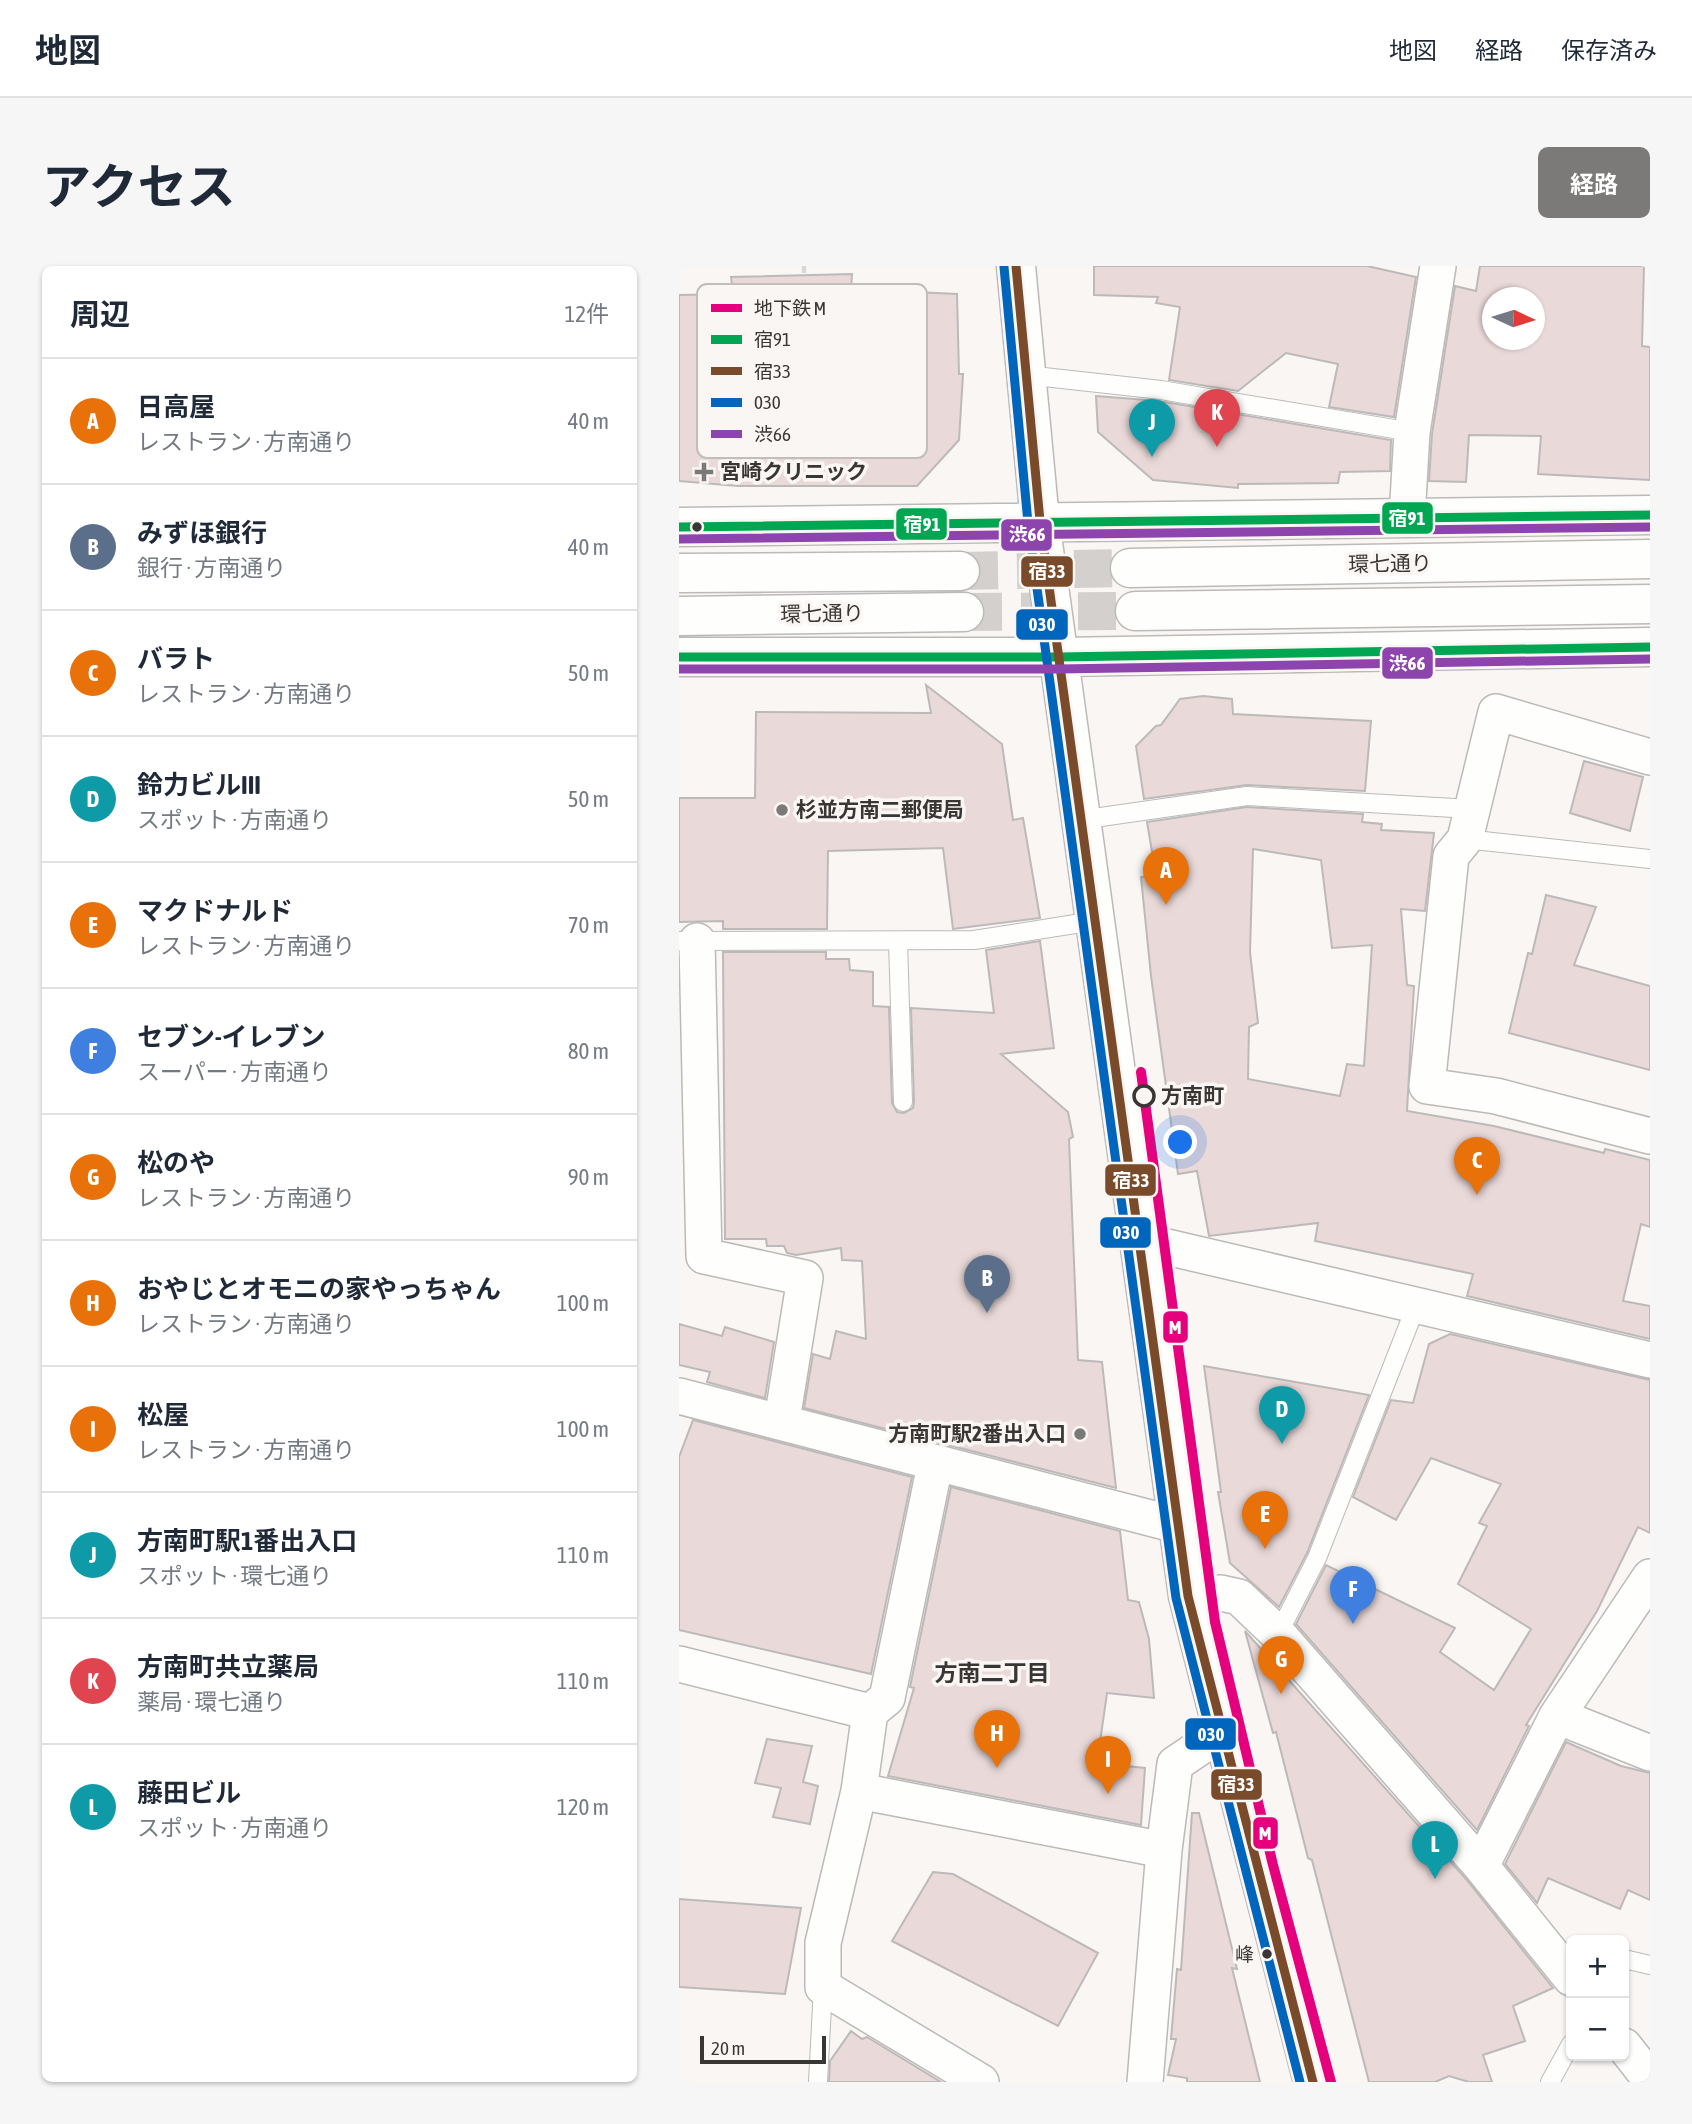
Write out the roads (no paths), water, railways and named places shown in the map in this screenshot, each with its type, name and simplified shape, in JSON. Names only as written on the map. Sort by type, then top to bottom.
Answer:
[{"type":"main road","points":[[1017,266],[1040,521],[1188,1596],[1221,1733],[1313,2082]]},
{"type":"main road","points":[[679,527],[1650,515]]},
{"type":"main road","name":"環七通り","points":[[1130,568],[1650,559]]},
{"type":"main road","name":"環七通り","points":[[679,573],[960,571]]},
{"type":"main road","name":"環七通り","points":[[1135,611],[1650,604]]},
{"type":"main road","name":"環七通り","points":[[679,616],[964,612]]},
{"type":"main road","points":[[679,657],[1059,657],[1650,647]]},
{"type":"street","points":[[1407,518],[1412,432],[1438,266]]},
{"type":"street","points":[[1650,757],[1496,712],[1468,824],[1451,856],[1427,1086],[1496,1096],[1650,1136]]},
{"type":"street","points":[[688,941],[704,1256],[805,1278],[782,1420]]},
{"type":"street","points":[[1137,1240],[1650,1360]]},
{"type":"street","points":[[679,1396],[782,1420],[935,1465],[1177,1525]]},
{"type":"street","points":[[935,1465],[887,1698],[870,1712],[859,1791],[823,1943],[823,1987],[981,2082]]},
{"type":"street","points":[[1481,1866],[1557,1716],[1650,1577]]},
{"type":"street","points":[[1188,1596],[1221,1593],[1239,1597],[1278,1633],[1481,1866],[1566,1968]]},
{"type":"street","points":[[679,1664],[870,1712]]},
{"type":"street","points":[[1557,1716],[1650,1753]]},
{"type":"street","points":[[1145,2082],[1164,1850],[1175,1764],[1221,1733]]},
{"type":"street","points":[[859,1791],[1164,1850]]},
{"type":"street","points":[[1629,2052],[1650,2079]]},
{"type":"lane","points":[[1026,375],[1161,390],[1412,432]]},
{"type":"lane","points":[[1080,820],[1247,796],[1468,824],[1650,859]]},
{"type":"lane","points":[[688,941],[974,940],[1094,921]]},
{"type":"lane","points":[[898,942],[903,1102]]},
{"type":"lane","points":[[1278,1633],[1317,1558],[1416,1306]]},
{"type":"lane","points":[[1629,1960],[1650,1965]]},
{"type":"lane","points":[[818,2082],[823,1987]]},
{"type":"lane","points":[[1550,2082],[1566,2054]]},
{"type":"tunnel","points":[[960,571],[1130,568]]},
{"type":"tunnel","points":[[964,612],[1135,611]]},
{"type":"metro line","name":"M","points":[[1141,1072],[1215,1622],[1273,1865],[1331,2082]]},
{"type":"place","name":"方南町共立薬局","points":[[1217,447]]},
{"type":"place","name":"方南町駅1番出入口","points":[[1152,457]]},
{"type":"place","name":"宮崎クリニック","points":[[704,472]]},
{"type":"place","name":"杉並方南二郵便局","points":[[782,810]]},
{"type":"place","name":"日高屋","points":[[1166,905]]},
{"type":"place","name":"方南町","points":[[1144,1096]]},
{"type":"place","name":"バラト","points":[[1477,1195]]},
{"type":"place","name":"みずほ銀行","points":[[987,1313]]},
{"type":"place","name":"方南町駅2番出入口","points":[[1080,1434]]},
{"type":"place","name":"鈴力ビルIII","points":[[1282,1444]]},
{"type":"place","name":"マクドナルド","points":[[1265,1549]]},
{"type":"place","name":"セブン-イレブン","points":[[1353,1624]]},
{"type":"place","name":"松のや","points":[[1281,1694]]},
{"type":"place","name":"おやじとオモニの家やっちゃん","points":[[997,1768]]},
{"type":"place","name":"松屋","points":[[1108,1794]]},
{"type":"place","name":"藤田ビル","points":[[1435,1879]]},
{"type":"place","name":"峰","points":[[1267,1954]]},
{"type":"district","name":"方南二丁目","points":[[992,1673]]}]
